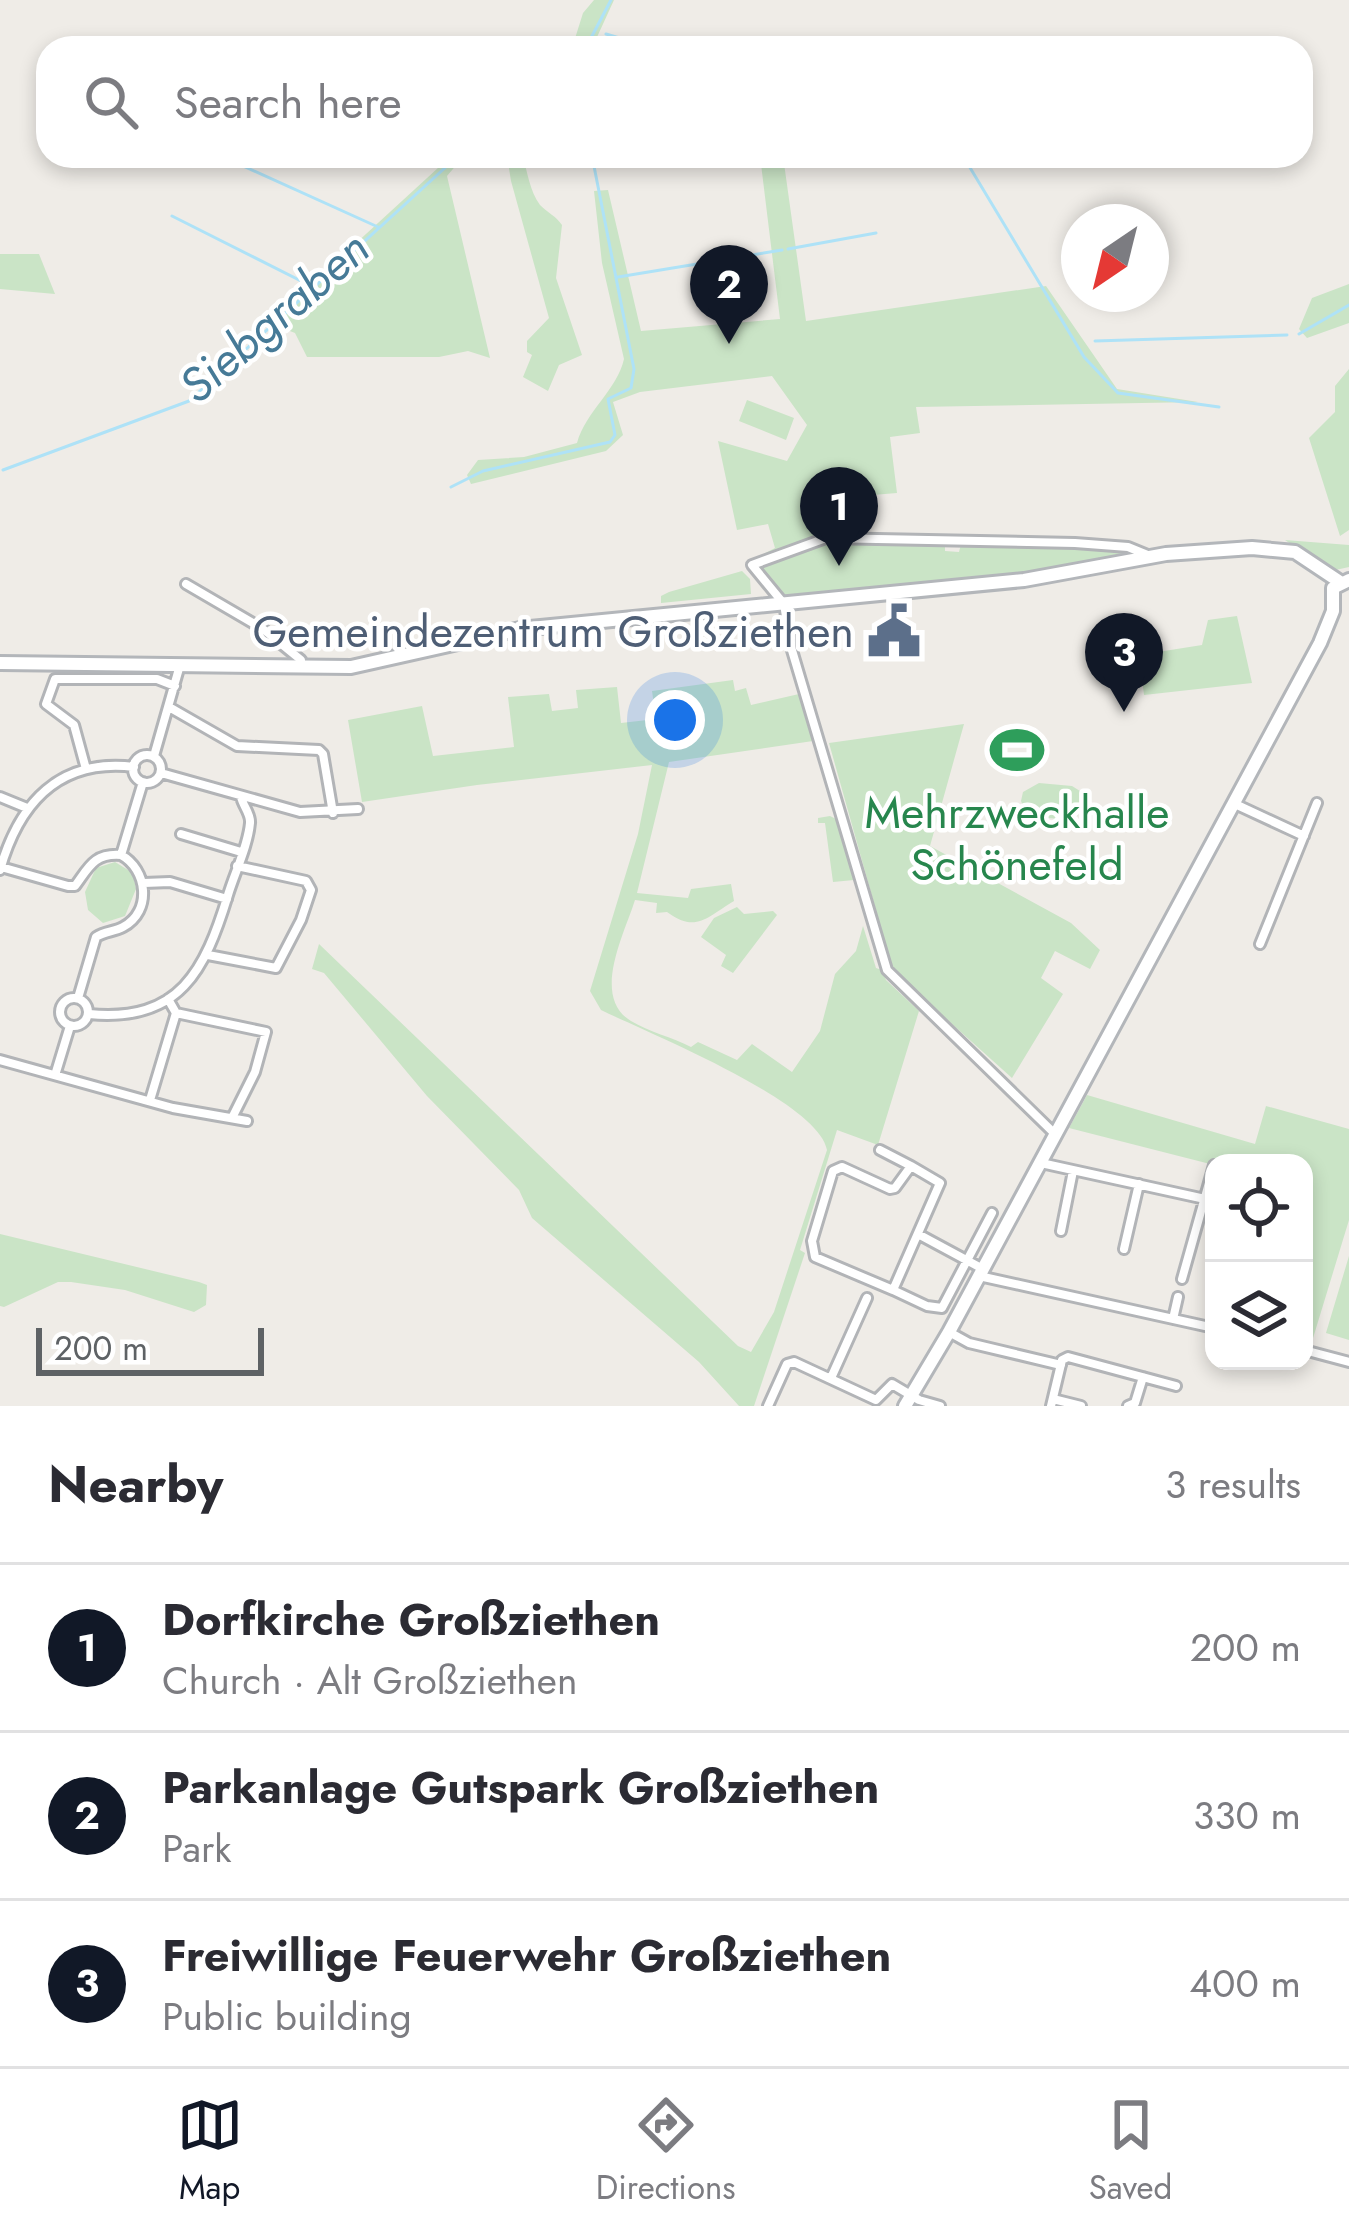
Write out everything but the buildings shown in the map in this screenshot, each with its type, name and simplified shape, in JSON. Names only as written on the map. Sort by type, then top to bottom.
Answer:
[{"type":"street","points":[[1056,1135],[887,970],[791,647],[784,604],[752,565],[826,538],[1075,543],[1128,547],[1152,557]]},
{"type":"street","points":[[0,663],[351,667],[520,629],[1024,580],[1152,557],[1277,548],[1309,560],[1343,582],[1342,608],[908,1401]]},
{"type":"street","points":[[186,584],[262,628],[301,660],[301,668]]},
{"type":"street","points":[[154,757],[181,665]]},
{"type":"street","points":[[86,770],[74,725],[46,704],[55,679],[157,679],[175,686]]},
{"type":"street","points":[[169,707],[237,746],[319,750],[333,813]]},
{"type":"street","points":[[134,767],[141,757],[154,757]]},
{"type":"street","points":[[134,767],[137,778],[152,782],[160,773],[154,757]]},
{"type":"street","points":[[121,854],[95,859],[75,886],[1,869],[3,846],[27,808],[46,789],[86,770],[134,767]]},
{"type":"street","points":[[160,773],[268,805],[333,813],[358,809]]},
{"type":"street","points":[[121,854],[143,782]]},
{"type":"street","points":[[0,797],[27,808]]},
{"type":"street","points":[[88,1014],[118,1015],[168,999],[188,983],[208,955],[250,815],[242,797]]},
{"type":"street","points":[[1260,944],[1317,803]]},
{"type":"street","points":[[1234,804],[1304,836]]},
{"type":"street","points":[[250,815],[268,805]]},
{"type":"street","points":[[181,834],[241,852]]},
{"type":"street","points":[[78,998],[96,937],[134,919],[144,883],[140,870],[121,854]]},
{"type":"street","points":[[208,955],[282,969],[301,920],[311,884],[237,866]]},
{"type":"street","points":[[144,883],[170,882],[226,898]]},
{"type":"street","points":[[78,998],[85,1002],[88,1014],[84,1023],[70,1026],[60,1010],[67,1000],[78,998]]},
{"type":"street","points":[[150,1100],[176,1013],[168,999]]},
{"type":"street","points":[[176,1013],[268,1030],[255,1072],[233,1116]]},
{"type":"street","points":[[56,1072],[70,1026]]},
{"type":"street","points":[[0,1060],[212,1117],[248,1120]]},
{"type":"street","points":[[880,1150],[940,1184],[893,1290]]},
{"type":"street","points":[[1041,1163],[1204,1199]]},
{"type":"street","points":[[911,1166],[896,1188],[890,1189],[842,1167],[833,1171],[812,1241],[815,1257],[938,1310],[992,1213]]},
{"type":"street","points":[[1061,1231],[1073,1171]]},
{"type":"street","points":[[1124,1250],[1138,1184]]},
{"type":"street","points":[[1182,1279],[1205,1196]]},
{"type":"street","points":[[918,1234],[981,1272],[1205,1326]]},
{"type":"street","points":[[831,1378],[867,1298]]},
{"type":"street","points":[[1173,1320],[1178,1298]]},
{"type":"street","points":[[949,1332],[969,1342],[1061,1365]]},
{"type":"street","points":[[1313,1352],[1349,1362]]},
{"type":"street","points":[[1081,1406],[1052,1402],[1061,1365],[1068,1357],[1176,1386]]},
{"type":"street","points":[[768,1406],[787,1364],[794,1363],[877,1400],[892,1384],[908,1401],[940,1406]]},
{"type":"street","points":[[1128,1406],[1135,1402],[1143,1377]]},
{"type":"green space","points":[[594,0],[614,0],[598,36],[576,36],[583,13]]},
{"type":"green space","points":[[438,168],[454,168],[447,176],[490,358],[468,351],[439,357],[307,357],[295,333],[269,323]]},
{"type":"green space","points":[[509,168],[526,168],[540,205],[562,225],[556,278],[582,355],[559,365],[548,391],[523,377],[532,355],[527,352],[527,341],[549,318]]},
{"type":"green space","points":[[761,168],[785,168],[806,321],[1046,286],[1117,389],[1198,402],[916,407],[920,433],[890,437],[897,493],[837,498],[840,517],[832,518],[832,533],[838,543],[945,543],[945,551],[959,552],[961,544],[1126,551],[1130,555],[976,580],[783,596],[754,559],[775,548],[768,524],[737,530],[718,441],[787,461],[807,425],[772,376],[640,392],[613,402],[623,435],[606,451],[471,484],[467,475],[478,460],[524,457],[577,443],[620,370],[624,359],[602,263],[594,191],[608,190],[641,331],[780,319]]},
{"type":"green space","points":[[0,254],[39,254],[55,294],[0,289]]},
{"type":"green space","points":[[1349,284],[1349,323],[1307,338],[1299,329],[1312,298]]},
{"type":"green space","points":[[1349,369],[1349,530],[1340,536],[1309,438],[1335,412],[1335,386]]},
{"type":"green space","points":[[747,400],[794,418],[786,440],[739,421]]},
{"type":"green space","points":[[1285,540],[1349,545],[1349,567],[1331,571]]},
{"type":"green space","points":[[742,571],[750,579],[751,594],[661,603],[661,596],[669,592]]},
{"type":"green space","points":[[1237,616],[1252,683],[1144,695],[1139,655],[1202,645],[1208,620]]},
{"type":"green space","points":[[733,680],[735,691],[746,688],[751,705],[799,694],[813,741],[669,762],[637,893],[688,898],[691,889],[731,884],[734,901],[708,917],[686,922],[667,912],[656,913],[657,903],[635,900],[614,965],[613,997],[619,1010],[645,1028],[691,1047],[698,1042],[737,1060],[752,1044],[792,1072],[820,1031],[835,974],[856,951],[863,926],[876,968],[919,1011],[878,1145],[837,1130],[800,1250],[805,1253],[754,1406],[739,1406],[699,1362],[532,1218],[519,1190],[427,1096],[324,973],[312,969],[319,944],[738,1346],[751,1352],[774,1312],[827,1150],[817,1131],[764,1090],[601,1010],[590,991],[638,834],[652,765],[362,802],[348,720],[422,706],[433,756],[514,747],[508,697],[549,694],[552,711],[578,708],[576,690],[617,687],[621,723],[656,719],[652,691]]},
{"type":"green space","points":[[964,724],[930,846],[1071,923],[1100,950],[1090,969],[1055,951],[1041,978],[1063,994],[1012,1078],[893,971],[829,743]]},
{"type":"green space","points":[[1039,783],[1080,791],[1083,805],[1075,820],[950,811],[1026,814],[1023,792]]},
{"type":"green space","points":[[818,818],[836,819],[854,880],[833,882],[825,823],[818,823]]},
{"type":"green space","points":[[115,862],[133,873],[136,889],[125,916],[103,923],[88,910],[85,892],[96,868]]},
{"type":"green space","points":[[737,907],[744,914],[773,911],[777,915],[733,973],[721,966],[726,955],[701,937],[714,918]]},
{"type":"green space","points":[[1087,1095],[1255,1144],[1266,1106],[1349,1129],[1349,1220],[1313,1338],[1313,1154],[1205,1154],[1205,1163],[1069,1128]]},
{"type":"green space","points":[[0,1234],[199,1282],[207,1285],[206,1305],[194,1312],[125,1290],[58,1282],[0,1306]]},
{"type":"green space","points":[[1349,1256],[1349,1340],[1326,1333]]},
{"type":"waterway","name":"Siebgraben","points":[[592,36],[611,0]]},
{"type":"waterway","points":[[606,34],[613,36]]},
{"type":"waterway","points":[[248,168],[378,227]]},
{"type":"waterway","name":"Siebgraben","points":[[3,470],[189,401],[445,168]]},
{"type":"waterway","points":[[451,487],[483,471],[610,442],[615,435],[608,399],[631,388],[634,369],[594,168]]},
{"type":"waterway","points":[[970,168],[1084,357],[1118,393],[1219,407]]},
{"type":"waterway","points":[[172,216],[313,287]]},
{"type":"waterway","points":[[788,249],[876,233]]},
{"type":"waterway","points":[[618,277],[782,250]]},
{"type":"waterway","points":[[1299,334],[1349,305]]},
{"type":"waterway","points":[[1095,341],[1287,335]]},
{"type":"place","name":"Parkanlage Gutspark Großziethen","points":[[729,344]]},
{"type":"place","name":"Dorfkirche Großziethen","points":[[839,566]]},
{"type":"place","name":"Gemeindezentrum Großziethen","points":[[894,631]]},
{"type":"place","name":"Freiwillige Feuerwehr Großziethen","points":[[1124,712]]},
{"type":"place","name":"Mehrzweckhalle Schönefeld","points":[[1017,750]]}]
